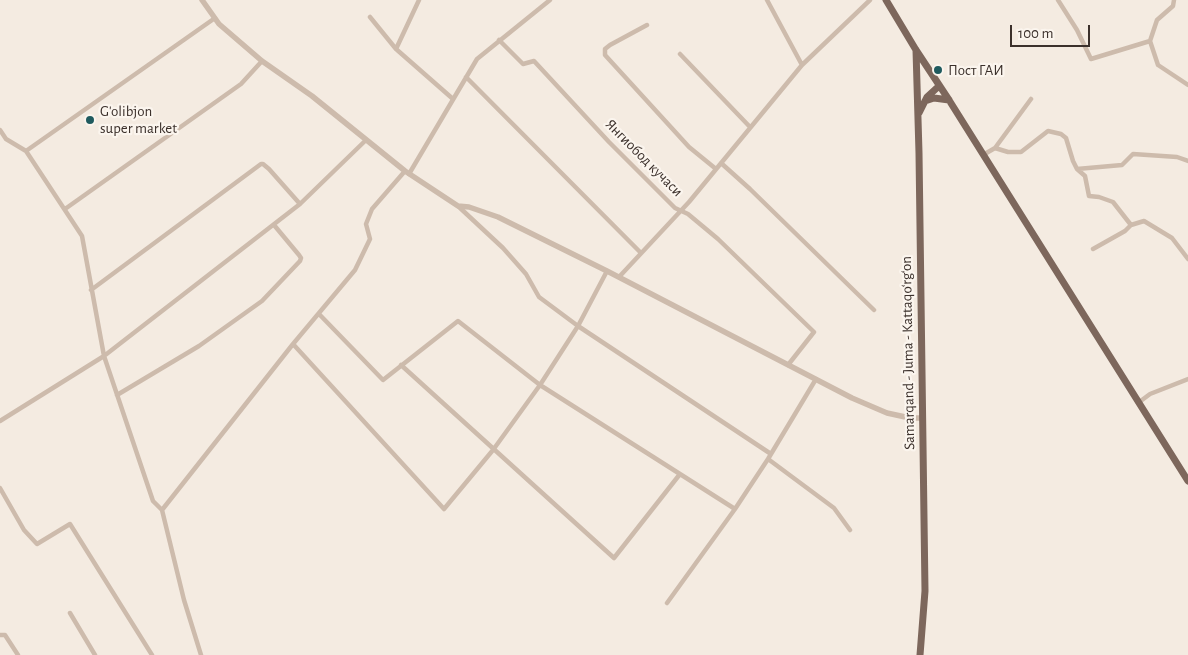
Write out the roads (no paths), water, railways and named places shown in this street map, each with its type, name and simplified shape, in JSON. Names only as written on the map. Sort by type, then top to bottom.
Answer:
[{"type":"main road","points":[[886,0],[1188,481]]},
{"type":"main road","name":"Samarqand - Juma - Kattaqo‘rg‘on","points":[[916,50],[919,113],[925,591],[920,655]]},
{"type":"main road","points":[[919,113],[931,92],[940,86]]},
{"type":"main road","points":[[925,101],[934,98],[949,100]]},
{"type":"street","points":[[202,0],[215,18],[262,61],[312,96],[407,173],[458,206],[503,248],[526,274],[539,297],[578,326],[771,454]]},
{"type":"street","points":[[396,49],[419,0]]},
{"type":"street","points":[[162,510],[293,344],[355,270],[370,239],[366,224],[372,209],[407,173],[477,59],[550,0]]},
{"type":"street","points":[[767,0],[802,64]]},
{"type":"street","points":[[619,277],[682,210],[802,64],[870,0]]},
{"type":"street","points":[[1058,0],[1077,30],[1091,59],[1150,41]]},
{"type":"street","points":[[1174,0],[1173,6],[1157,20],[1150,41],[1158,65],[1188,85]]},
{"type":"street","points":[[26,151],[215,18]]},
{"type":"street","points":[[370,18],[396,49],[453,99]]},
{"type":"street","points":[[647,25],[610,45],[605,49],[606,55],[689,147],[716,169]]},
{"type":"street","name":"Янгиобод кучаси","points":[[499,40],[523,64],[534,61],[609,142],[675,208],[688,214],[718,239],[814,332],[788,365]]},
{"type":"street","points":[[680,54],[750,127]]},
{"type":"street","points":[[66,209],[241,84],[262,61]]},
{"type":"street","points":[[466,77],[641,253]]},
{"type":"street","points":[[983,154],[995,148],[1031,99]]},
{"type":"street","points":[[0,130],[6,139],[26,151],[82,236],[104,356],[153,501],[162,510],[184,600],[201,655]]},
{"type":"street","points":[[995,148],[1008,152],[1021,152],[1048,132],[1061,134],[1066,138],[1073,161],[1085,176],[1089,196],[1113,202],[1131,225]]},
{"type":"street","points":[[0,421],[104,356],[300,204],[366,140]]},
{"type":"street","points":[[1078,169],[1122,165],[1133,154],[1177,157],[1188,161]]},
{"type":"street","points":[[721,163],[874,310]]},
{"type":"street","points":[[91,290],[261,164],[269,168],[300,204]]},
{"type":"street","points":[[458,206],[469,207],[498,217],[619,277],[852,398],[887,413],[910,418],[922,418]]},
{"type":"street","points":[[1093,249],[1131,225],[1144,221],[1172,238],[1188,259]]},
{"type":"street","points":[[117,394],[199,346],[255,306],[300,261],[299,255],[274,224]]},
{"type":"street","points":[[293,344],[444,509],[493,450],[540,384],[578,326],[607,271]]},
{"type":"street","points":[[319,314],[383,380],[458,321],[540,384],[735,509]]},
{"type":"street","points":[[401,365],[614,558],[680,474]]},
{"type":"street","points":[[1138,403],[1150,394],[1188,379]]},
{"type":"street","points":[[667,603],[735,509],[816,380]]},
{"type":"street","points":[[768,459],[834,508],[850,530]]},
{"type":"street","points":[[0,488],[24,530],[37,544],[70,524],[152,655]]},
{"type":"street","points":[[70,613],[95,655]]},
{"type":"street","points":[[0,636],[5,635],[18,655]]},
{"type":"place","name":"Пост ГАИ","points":[[938,70]]},
{"type":"place","name":"G'olibjon super market","points":[[90,120]]}]
